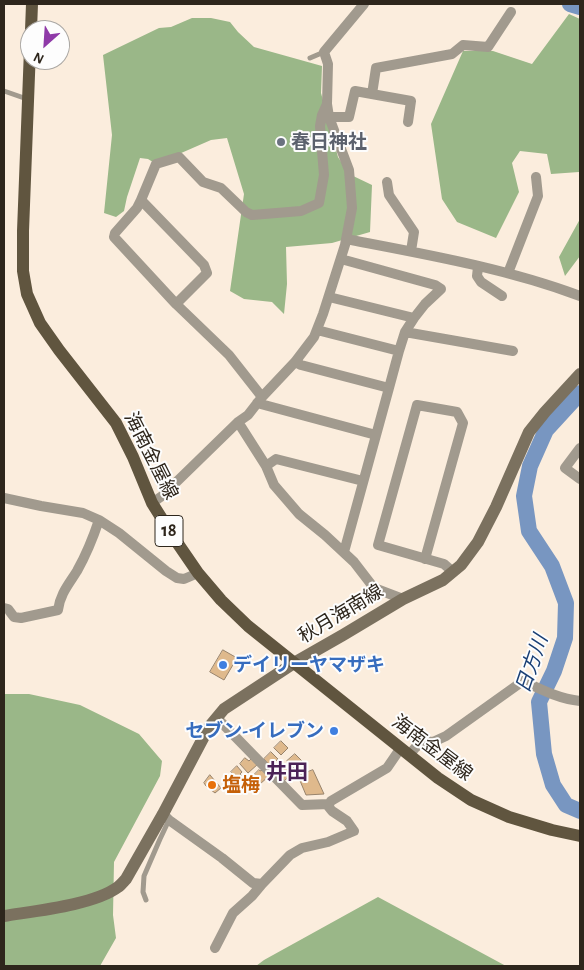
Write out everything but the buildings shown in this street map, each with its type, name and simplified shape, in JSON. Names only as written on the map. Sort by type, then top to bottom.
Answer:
[{"type":"main road","points":[[31,20],[32,4]]},
{"type":"main road","name":"海南金屋線","points":[[29,70],[23,231],[23,271],[27,294],[40,322],[59,350],[116,423],[133,457],[152,503],[198,573],[221,600],[248,626],[438,778],[471,800],[509,817],[580,836]]},
{"type":"main road","name":"秋月海南線","points":[[4,916],[73,904],[101,896],[118,887],[126,879],[166,817],[209,727],[224,709],[294,663],[403,599],[443,580],[461,565],[478,542],[496,507],[529,432],[580,374]]},
{"type":"street","points":[[152,503],[162,496],[248,414],[314,338],[341,259],[352,208],[349,170],[329,117],[327,104],[328,64],[324,52],[364,4]]},
{"type":"street","points":[[372,94],[376,68],[452,54],[463,45],[488,47],[510,12]]},
{"type":"street","points":[[329,117],[349,117],[355,91],[411,101],[408,122]]},
{"type":"street","points":[[327,104],[320,126],[324,175],[319,203],[302,211],[252,215],[246,212],[221,188],[203,182],[179,157],[156,164],[138,208],[115,233],[114,237],[176,304],[229,355],[259,400],[376,435]]},
{"type":"street","points":[[508,273],[538,196],[536,177]]},
{"type":"street","points":[[387,182],[389,195],[414,232],[410,251]]},
{"type":"street","points":[[142,200],[204,265],[208,274],[176,304]]},
{"type":"street","points":[[346,239],[508,273],[580,296]]},
{"type":"street","points":[[341,259],[435,285],[441,289],[425,304],[405,332],[344,552]]},
{"type":"street","points":[[478,266],[477,276],[481,282],[502,296]]},
{"type":"street","points":[[329,297],[414,318]]},
{"type":"street","points":[[317,330],[399,351]]},
{"type":"street","points":[[405,332],[513,350]]},
{"type":"street","points":[[295,362],[389,388]]},
{"type":"street","points":[[425,559],[463,423],[456,412],[417,405],[378,545],[425,559],[444,564],[453,572]]},
{"type":"street","points":[[238,422],[266,466],[274,485],[298,514],[344,552],[374,588],[403,599]]},
{"type":"street","points":[[580,448],[565,468],[580,479]]},
{"type":"street","points":[[266,466],[276,459],[363,481]]},
{"type":"street","points":[[4,498],[83,513],[99,520],[119,533],[177,578],[184,579],[198,573]]},
{"type":"street","points":[[4,608],[8,609],[14,617],[21,618],[58,610],[59,601],[77,571],[99,520]]},
{"type":"street","points":[[214,948],[233,913],[252,896],[290,855],[302,848],[328,842],[354,831],[347,821],[328,806],[331,801],[387,768],[405,752],[415,748],[423,741],[433,742],[446,736],[523,681],[549,693],[580,701]]},
{"type":"street","points":[[217,718],[302,805],[330,804]]},
{"type":"street","points":[[166,817],[253,883],[262,884]]},
{"type":"lane","points":[[310,58],[324,52]]},
{"type":"lane","points":[[4,91],[28,99]]},
{"type":"lane","points":[[146,900],[143,892],[144,876],[160,839],[166,817]]},
{"type":"green space","points":[[569,14],[580,19],[580,176],[579,172],[551,174],[547,154],[520,151],[512,163],[519,192],[496,238],[457,222],[442,199],[431,124],[463,51],[493,51],[532,64]]},
{"type":"green space","points":[[192,18],[211,18],[230,22],[254,47],[322,66],[321,93],[338,157],[349,174],[372,185],[370,232],[332,243],[286,247],[287,284],[284,314],[272,302],[244,299],[230,291],[244,194],[227,138],[211,140],[156,164],[148,159],[140,158],[124,211],[116,217],[104,213],[112,135],[103,55],[159,28],[171,27]]},
{"type":"green space","points":[[580,219],[580,256],[565,276],[559,257]]},
{"type":"green space","points":[[4,694],[29,694],[80,705],[139,734],[162,761],[160,776],[114,862],[113,915],[116,938],[100,966],[4,966]]},
{"type":"green space","points":[[378,897],[506,966],[256,966]]},
{"type":"waterway","name":"日方川","points":[[570,4],[580,7]]},
{"type":"waterway","name":"日方川","points":[[580,393],[546,430],[530,466],[524,496],[529,531],[552,566],[566,603],[565,638],[554,671],[539,702],[544,754],[553,785],[566,805],[580,811]]},
{"type":"place","name":"春日神社","points":[[281,142]]},
{"type":"place","name":"デイリーヤマザキ","points":[[223,665]]},
{"type":"place","name":"セブン-イレブン","points":[[334,731]]},
{"type":"place","name":"塩梅","points":[[212,785]]},
{"type":"district","name":"井田","points":[[287,773]]}]
